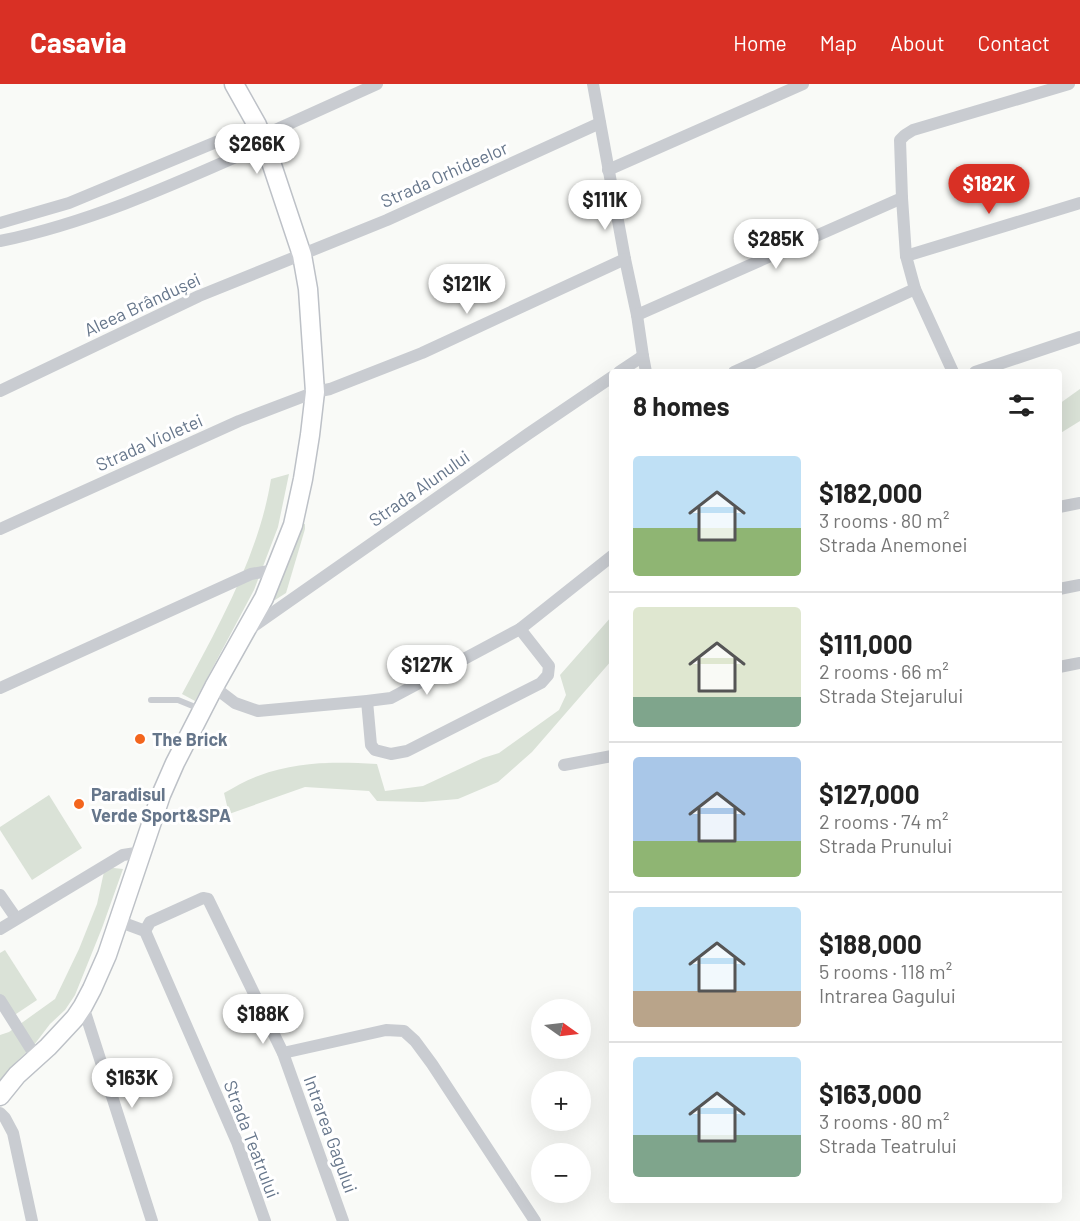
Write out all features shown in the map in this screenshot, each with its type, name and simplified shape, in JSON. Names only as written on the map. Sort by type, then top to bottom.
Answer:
[{"type":"street","points":[[0,1096],[17,1075],[75,1018],[83,1006],[100,972],[161,795],[214,687],[264,598],[293,525],[303,479],[315,392],[309,298],[302,255],[262,135],[234,84]]},
{"type":"street","points":[[593,84],[645,369]]},
{"type":"street","points":[[608,170],[803,84]]},
{"type":"street","points":[[952,369],[915,289],[906,256],[900,140],[913,130],[1070,84]]},
{"type":"street","points":[[262,135],[156,167],[69,203],[0,223],[1,241],[77,221],[165,188],[262,135],[371,85]]},
{"type":"street","name":"Strada Orhideelor","points":[[302,255],[387,220],[600,123]]},
{"type":"street","points":[[156,167],[165,188]]},
{"type":"street","points":[[637,315],[902,198]]},
{"type":"street","points":[[69,203],[77,221]]},
{"type":"street","points":[[906,256],[1080,203]]},
{"type":"street","name":"Aleea Brândușei","points":[[0,391],[199,296],[302,255]]},
{"type":"street","points":[[315,392],[330,389],[422,353],[625,259]]},
{"type":"street","points":[[741,369],[915,289]]},
{"type":"street","points":[[984,369],[1080,337]]},
{"type":"street","points":[[624,369],[643,356]]},
{"type":"street","name":"Strada Alunului","points":[[248,630],[609,379]]},
{"type":"street","name":"Strada Violetei","points":[[0,529],[239,421],[315,392]]},
{"type":"street","points":[[1062,506],[1080,503]]},
{"type":"street","points":[[214,687],[234,703],[258,711],[391,698],[520,628],[609,558]]},
{"type":"street","points":[[0,688],[251,574],[275,570]]},
{"type":"street","points":[[1062,588],[1080,585]]},
{"type":"street","points":[[367,701],[371,745],[375,750],[391,754],[407,751],[541,683],[548,675],[549,666],[520,628]]},
{"type":"street","points":[[1062,667],[1080,663]]},
{"type":"street","points":[[564,765],[609,757]]},
{"type":"street","points":[[0,929],[123,855],[142,852]]},
{"type":"street","points":[[0,895],[16,918]]},
{"type":"street","name":"Intrarea Gagului","points":[[145,931],[150,922],[203,898],[208,899],[283,1053],[343,1221]]},
{"type":"street","points":[[118,921],[145,931]]},
{"type":"street","name":"Strada Teatrului","points":[[145,931],[237,1142],[265,1221]]},
{"type":"street","points":[[0,1000],[36,1057]]},
{"type":"street","points":[[83,1006],[152,1221]]},
{"type":"street","points":[[283,1053],[386,1030],[404,1031],[415,1041],[432,1064],[535,1221]]},
{"type":"street","points":[[0,1113],[14,1133],[32,1221]]},
{"type":"lane","points":[[151,700],[178,700],[202,711]]},
{"type":"shaded area","points":[[1080,389],[1080,421],[1062,432],[1062,402]]},
{"type":"shaded area","points":[[289,474],[278,527],[254,590],[195,701],[182,694],[236,590],[257,535],[271,479]]},
{"type":"shaded area","points":[[299,522],[305,524],[305,529],[286,593],[275,600],[269,596]]},
{"type":"shaded area","points":[[609,619],[609,663],[532,752],[498,782],[458,799],[423,802],[377,801],[369,791],[305,787],[229,814],[224,793],[273,771],[302,765],[377,764],[385,791],[423,786],[499,753],[559,710],[566,695],[560,675]]},
{"type":"shaded area","points":[[49,795],[82,848],[32,880],[0,827]]},
{"type":"shaded area","points":[[105,867],[123,869],[75,995],[65,1010],[0,1081],[0,1035],[9,1032],[55,999],[97,904]]},
{"type":"shaded area","points":[[5,950],[37,1000],[13,1016],[0,995],[0,953]]},
{"type":"place","name":"The Brick","points":[[140,739]]},
{"type":"place","name":"Paradisul Verde Sport&SPA","points":[[79,804]]}]
